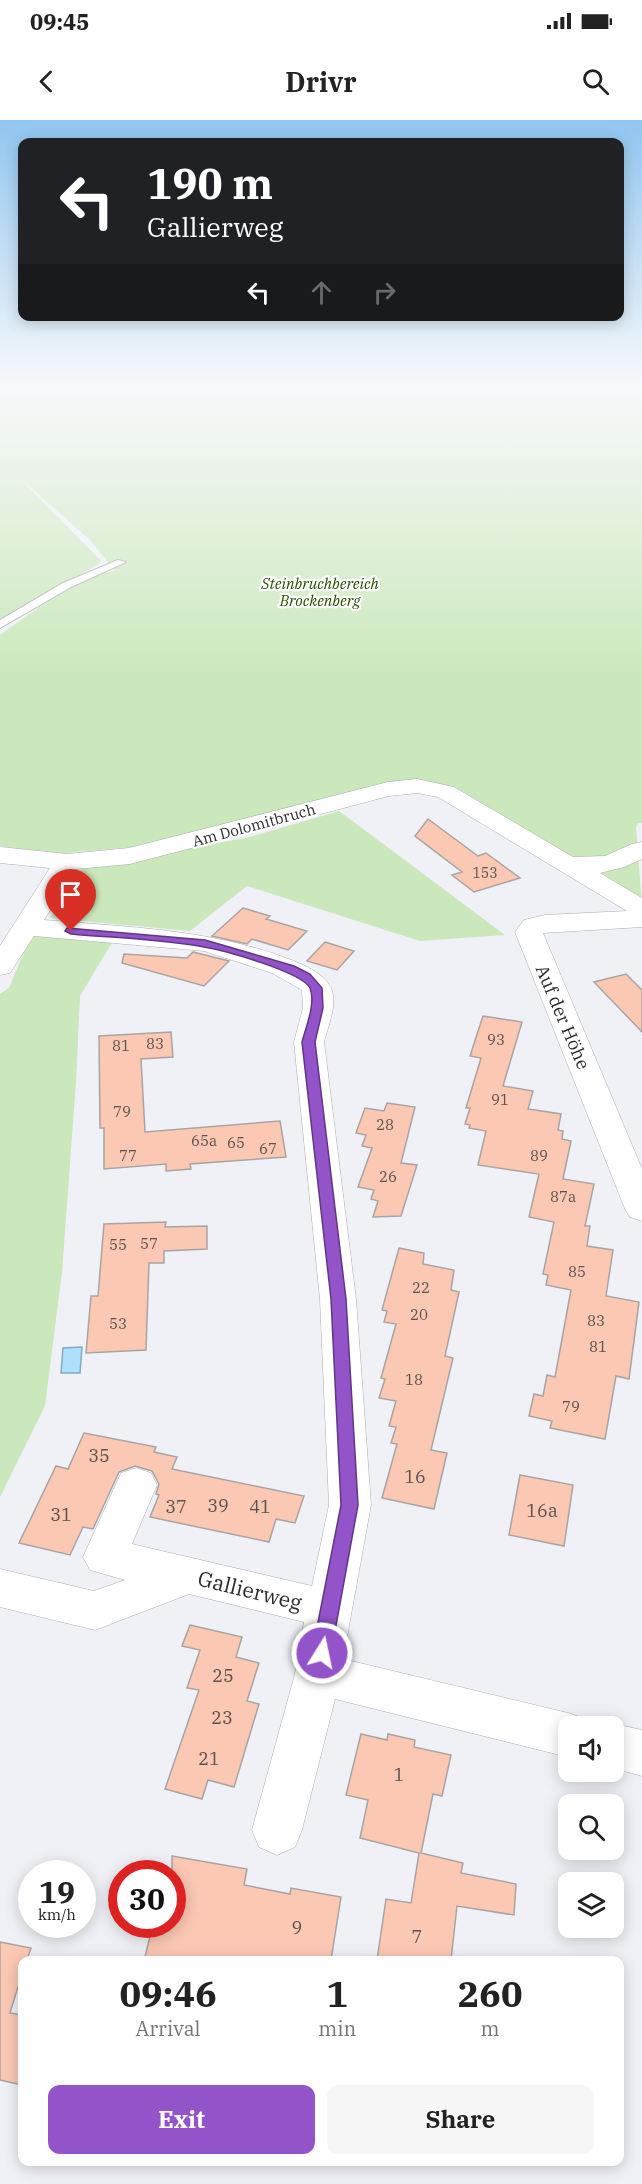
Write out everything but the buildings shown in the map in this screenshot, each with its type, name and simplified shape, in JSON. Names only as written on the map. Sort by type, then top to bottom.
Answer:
[{"type":"street","name":"Am Dolomitbruch","points":[[0,855],[67,862],[102,860],[165,848],[388,789],[432,786],[446,792],[642,909]]},
{"type":"street","points":[[565,863],[594,867],[626,860],[642,850]]},
{"type":"street","points":[[0,968],[67,862]]},
{"type":"street","name":"Auf der Höhe","points":[[642,919],[545,922],[534,926],[529,932],[642,1209]]},
{"type":"street","points":[[26,927],[205,943],[290,968],[306,976],[316,988],[317,1008],[309,1042],[338,1299],[350,1505],[318,1674],[277,1830]]},
{"type":"street","points":[[136,1485],[105,1557],[188,1575]]},
{"type":"street","name":"Gallierweg","points":[[0,1588],[95,1611],[188,1575],[329,1609]]},
{"type":"street","points":[[318,1674],[558,1733]]},
{"type":"street","points":[[624,1748],[642,1753]]},
{"type":"lane","points":[[0,626],[68,585],[121,562]]},
{"type":"green space","name":"Steinbruchbereich Brockenberg","points":[[0,484],[26,484],[102,562],[0,622]]},
{"type":"green space","name":"Steinbruchbereich Brockenberg","points":[[27,484],[642,484],[642,823],[638,823],[636,827],[642,908],[623,909],[408,779],[168,844],[55,854],[0,846],[0,635],[71,587],[86,579],[115,571],[90,540]]},
{"type":"green space","points":[[339,811],[505,935],[420,941],[247,886],[190,931],[50,918],[82,869],[250,837]]},
{"type":"green space","points":[[32,933],[113,941],[80,996],[62,1272],[45,1406],[0,1497],[0,994],[9,988]]},
{"type":"water","points":[[82,1347],[80,1373],[61,1373],[63,1348]]},
{"type":"route","points":[[71,931],[205,943],[290,968],[306,976],[316,988],[317,1008],[309,1042],[338,1299],[350,1505],[322,1653]]}]
